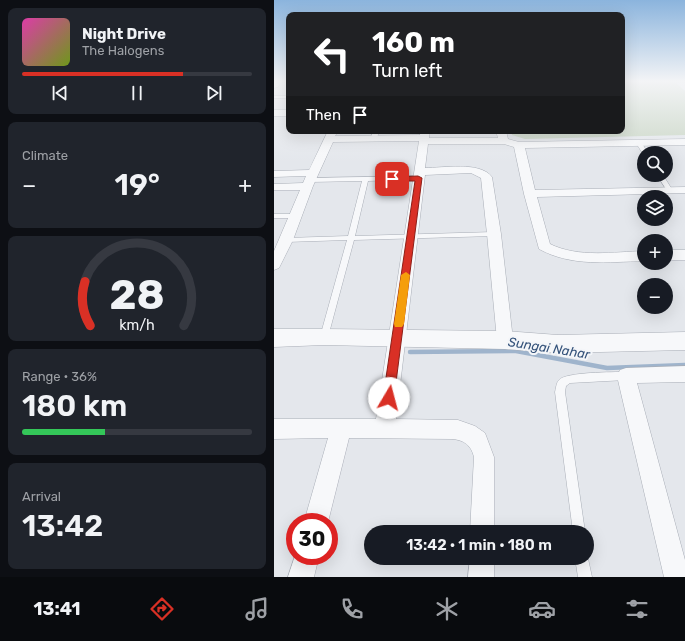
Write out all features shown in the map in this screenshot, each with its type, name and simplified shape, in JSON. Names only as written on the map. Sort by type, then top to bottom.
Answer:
[{"type":"street","points":[[274,113],[286,112]]},
{"type":"street","points":[[274,265],[331,135],[424,137],[502,136],[519,144],[685,142]]},
{"type":"street","points":[[385,428],[424,137]]},
{"type":"street","points":[[519,144],[541,242],[544,246],[552,251],[576,257],[637,256]]},
{"type":"street","points":[[419,175],[471,170],[483,174],[487,180],[505,340]]},
{"type":"street","points":[[274,174],[310,180]]},
{"type":"street","points":[[274,187],[310,180]]},
{"type":"street","points":[[673,191],[685,190]]},
{"type":"street","points":[[530,194],[637,192]]},
{"type":"street","points":[[673,255],[685,255]]},
{"type":"street","points":[[274,338],[324,336],[505,340],[558,344],[685,341]]},
{"type":"street","points":[[677,577],[626,376],[685,374]]},
{"type":"street","points":[[318,513],[341,428]]},
{"type":"street","points":[[274,429],[385,428],[454,430],[468,432],[476,438],[482,446],[484,457],[482,525]]},
{"type":"street","points":[[301,577],[304,565]]},
{"type":"street","points":[[482,565],[482,577]]},
{"type":"lane","points":[[639,142],[641,146]]},
{"type":"lane","points":[[310,180],[365,180],[419,175]]},
{"type":"lane","points":[[324,336],[351,238],[365,180]]},
{"type":"lane","points":[[274,216],[295,216]]},
{"type":"lane","points":[[286,240],[494,234]]},
{"type":"lane","points":[[578,525],[560,392],[562,383],[569,379],[626,376]]},
{"type":"lane","points":[[583,565],[585,577]]},
{"type":"green space","points":[[625,108],[685,108],[685,135],[525,139],[512,135],[625,134]]},
{"type":"waterway","name":"Sungai Nahar","points":[[410,352],[516,351],[607,368],[685,365]]},
{"type":"slow traffic","points":[[399,324],[406,275]]},
{"type":"route","points":[[389,398],[418,178],[392,179]]}]
